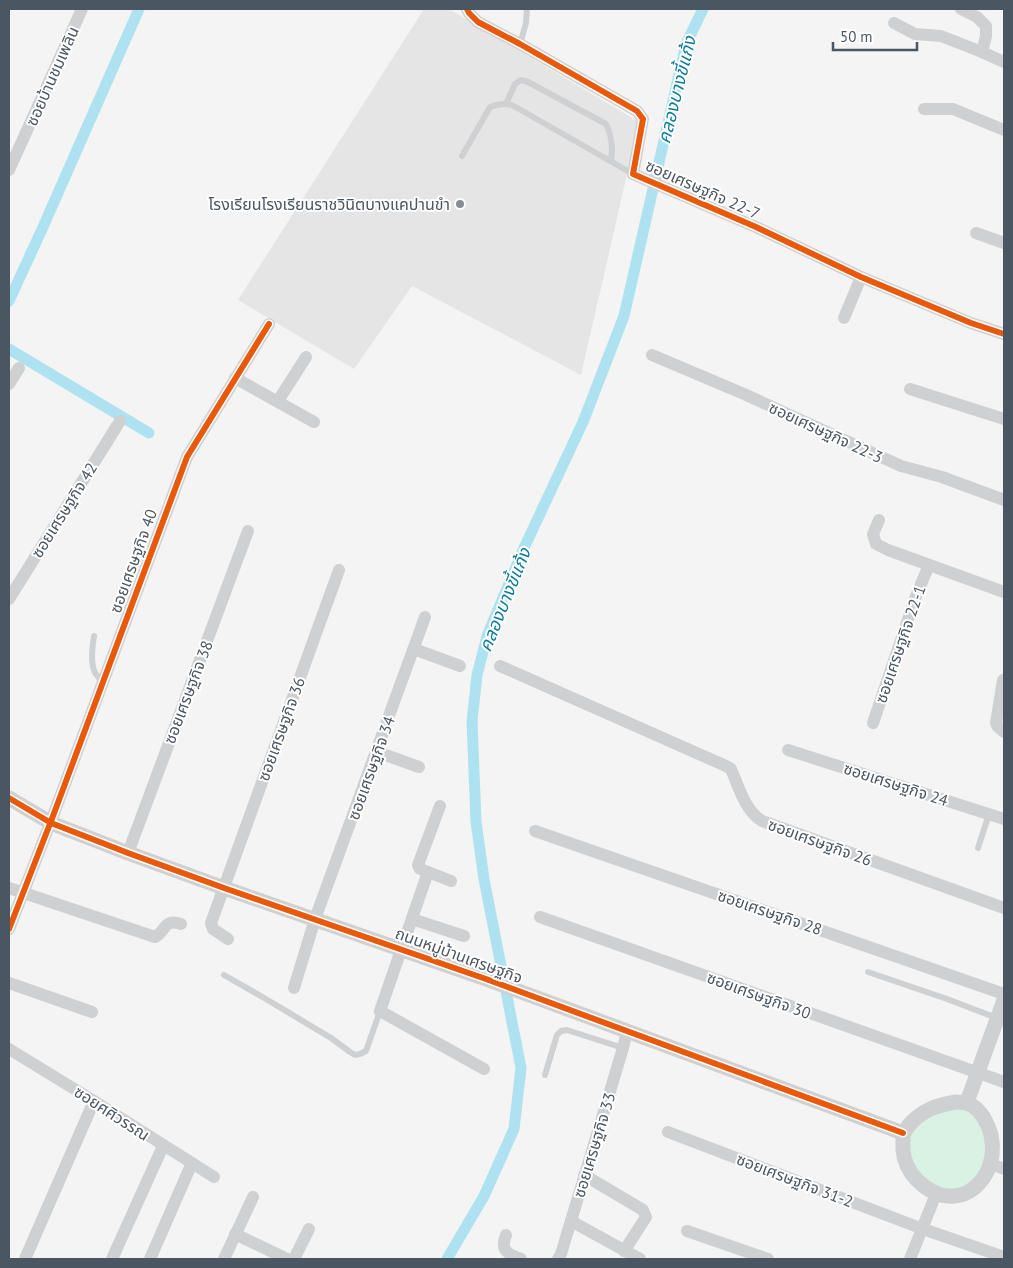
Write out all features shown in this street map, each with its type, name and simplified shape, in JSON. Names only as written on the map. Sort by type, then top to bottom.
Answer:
[{"type":"street","name":"ซอยบ้านชมเพลิน","points":[[9,170],[12,155],[82,9]]},
{"type":"street","name":"ซอยเศรษฐกิจ 22-7","points":[[467,9],[478,22],[636,111],[642,119],[637,176],[756,227],[861,277],[971,323],[1004,334]]},
{"type":"street","points":[[962,9],[977,17],[986,26],[986,36],[982,52]]},
{"type":"street","points":[[894,23],[915,34],[942,36],[1004,62]]},
{"type":"street","points":[[924,109],[953,109],[1004,130]]},
{"type":"street","points":[[976,233],[1004,243]]},
{"type":"street","points":[[844,318],[861,277]]},
{"type":"street","name":"ซอยเศรษฐกิจ 40","points":[[9,929],[51,823],[187,457],[269,324]]},
{"type":"street","name":"ซอยเศรษฐกิจ 22-3","points":[[652,355],[744,394],[901,466],[942,477],[1004,500]]},
{"type":"street","points":[[278,401],[306,357]]},
{"type":"street","points":[[9,384],[19,368]]},
{"type":"street","points":[[235,378],[314,422]]},
{"type":"street","points":[[910,389],[1004,419]]},
{"type":"street","name":"ซอยเศรษฐกิจ 42","points":[[9,599],[120,421]]},
{"type":"street","name":"ซอยเศรษฐกิจ 22-1","points":[[879,520],[872,534],[876,544],[1004,592]]},
{"type":"street","name":"ซอยเศรษฐกิจ 38","points":[[128,853],[248,530]]},
{"type":"street","name":"ซอยเศรษฐกิจ 22-1","points":[[873,723],[928,565]]},
{"type":"street","name":"ซอยเศรษฐกิจ 36","points":[[228,939],[213,930],[211,923],[339,570]]},
{"type":"street","name":"ซอยเศรษฐกิจ 34","points":[[294,988],[315,920],[425,617]]},
{"type":"street","points":[[414,649],[460,666]]},
{"type":"street","name":"ซอยเศรษฐกิจ 26","points":[[500,666],[726,766],[731,769],[748,808],[762,822],[1004,908]]},
{"type":"street","points":[[1003,680],[996,723],[1004,732]]},
{"type":"street","name":"ซอยเศรษฐกิจ 24","points":[[788,750],[1004,819]]},
{"type":"street","points":[[377,752],[419,767]]},
{"type":"street","name":"ถนนหมู่บ้านเศรษฐกิจ","points":[[9,798],[51,823],[128,853],[486,979],[903,1133]]},
{"type":"street","points":[[440,806],[418,865],[420,869],[452,881]]},
{"type":"street","name":"ซอยเศรษฐกิจ 28","points":[[535,831],[1004,994]]},
{"type":"street","points":[[428,872],[380,1011],[484,1070]]},
{"type":"street","points":[[9,888],[155,937],[159,935],[166,924],[171,922],[181,924]]},
{"type":"street","name":"ซอยเศรษฐกิจ 30","points":[[540,917],[1004,1082]]},
{"type":"street","points":[[412,919],[464,936]]},
{"type":"street","points":[[9,983],[92,1012]]},
{"type":"street","points":[[967,1102],[1004,1000]]},
{"type":"street","name":"ซอยเศรษฐกิจ 33","points":[[563,1258],[571,1221],[624,1048],[627,1030]]},
{"type":"street","name":"ซอยศศิวรรณ","points":[[9,1049],[214,1177]]},
{"type":"street","points":[[26,1259],[94,1101]]},
{"type":"street","points":[[967,1102],[980,1112],[991,1128],[999,1167],[969,1192],[952,1198],[936,1194],[926,1189],[911,1174],[904,1159],[903,1133],[915,1119],[928,1109],[942,1104],[967,1102]]},
{"type":"street","name":"ซอยเศรษฐกิจ 31-2","points":[[668,1132],[922,1229],[1004,1257]]},
{"type":"street","points":[[112,1259],[163,1146]]},
{"type":"street","points":[[150,1259],[192,1163]]},
{"type":"street","points":[[584,1175],[643,1210],[646,1217],[624,1251]]},
{"type":"street","points":[[910,1259],[936,1194]]},
{"type":"street","points":[[224,1259],[252,1198]]},
{"type":"street","points":[[571,1221],[640,1259]]},
{"type":"street","points":[[294,1259],[309,1229]]},
{"type":"street","points":[[687,1231],[768,1259]]},
{"type":"street","points":[[236,1234],[287,1259]]},
{"type":"street","points":[[506,1235],[503,1244],[504,1248],[507,1252],[521,1259]]},
{"type":"lane","points":[[520,44],[526,23],[527,9]]},
{"type":"lane","points":[[506,104],[515,84],[521,80],[606,124],[612,141],[611,161]]},
{"type":"lane","points":[[462,156],[490,107],[506,104],[512,105],[637,176]]},
{"type":"lane","points":[[94,636],[92,663],[96,674],[103,680]]},
{"type":"lane","points":[[978,848],[989,814]]},
{"type":"lane","points":[[868,972],[997,1018]]},
{"type":"lane","points":[[224,976],[291,1013],[355,1054],[366,1051],[380,1011]]},
{"type":"lane","points":[[545,1075],[557,1035],[561,1031],[567,1030],[624,1048]]},
{"type":"shaded area","name":"โรงเรียนโรงเรียนราชวินิตบางแคปานขำ","points":[[424,9],[449,9],[639,122],[581,375],[412,286],[354,369],[238,300]]},
{"type":"green space","points":[[940,1108],[961,1110],[973,1114],[978,1118],[991,1143],[977,1180],[952,1190],[926,1183],[910,1162],[910,1135],[917,1123]]},
{"type":"waterway","points":[[9,301],[139,9]]},
{"type":"waterway","name":"คลองบางขี้แก้ง","points":[[447,1259],[484,1196],[514,1129],[521,1068],[484,879],[476,822],[472,721],[477,675],[487,636],[524,548],[583,422],[624,316],[686,44],[703,9]]},
{"type":"waterway","points":[[9,349],[149,433]]},
{"type":"cycle path","points":[[467,9],[478,22],[637,111],[643,119],[633,174],[756,227],[861,277],[971,323],[1004,334]]},
{"type":"cycle path","points":[[9,929],[187,457],[269,324]]},
{"type":"cycle path","points":[[9,798],[51,823],[128,853],[486,979],[903,1133]]},
{"type":"place","name":"โรงเรียนโรงเรียนราชวินิตบางแคปานขำ","points":[[460,204]]}]
